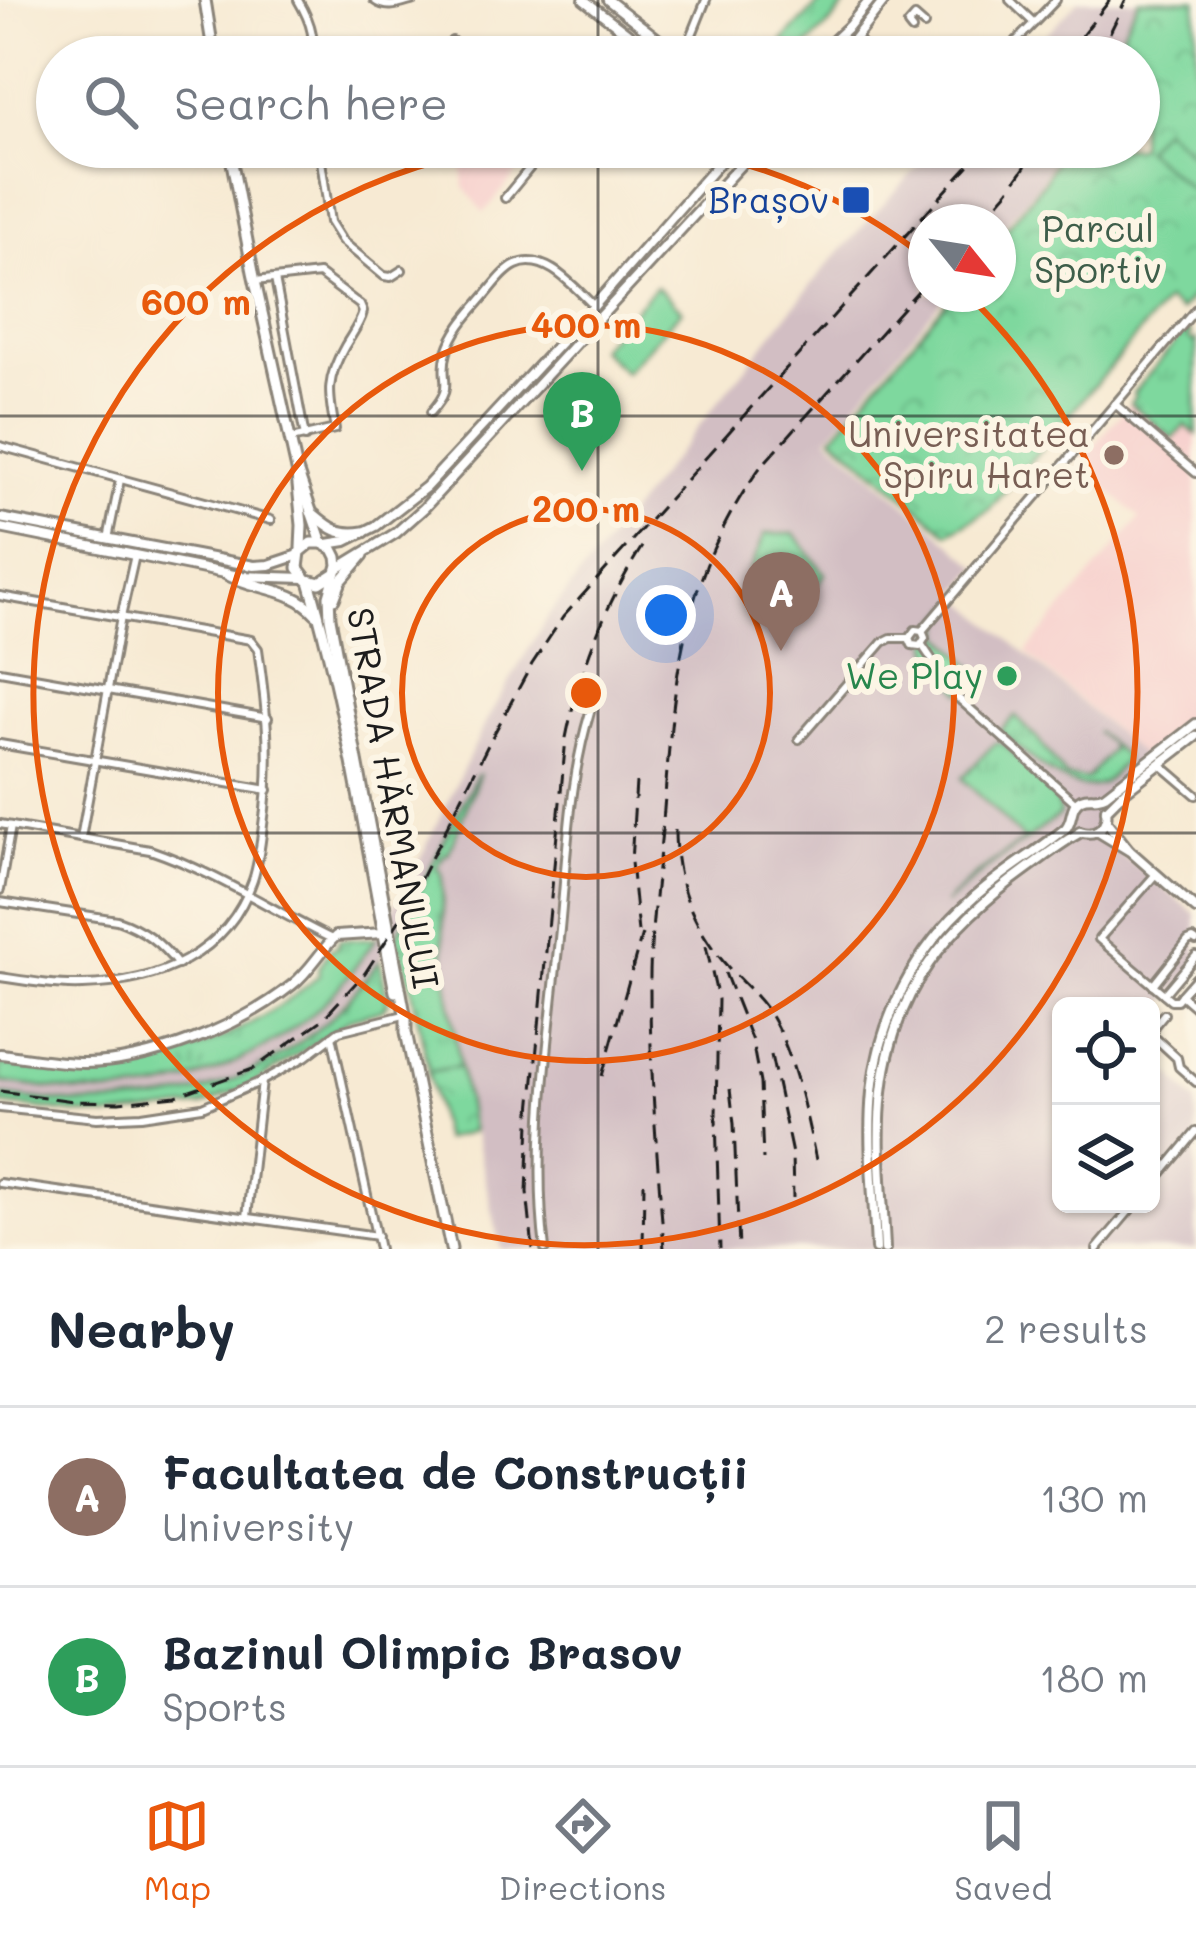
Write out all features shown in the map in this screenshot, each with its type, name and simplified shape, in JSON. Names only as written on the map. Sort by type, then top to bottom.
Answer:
[{"type":"main road","points":[[206,0],[211,36]]},
{"type":"main road","points":[[584,0],[631,36]]},
{"type":"main road","points":[[608,0],[654,36]]},
{"type":"main road","points":[[838,36],[870,0]]},
{"type":"main road","points":[[858,36],[885,0]]},
{"type":"main road","points":[[641,36],[646,30]]},
{"type":"main road","points":[[233,168],[297,470],[324,543],[335,553],[336,571]]},
{"type":"main road","points":[[0,518],[254,566],[278,563],[311,544],[346,541],[390,518],[427,487],[715,168]]},
{"type":"main road","points":[[0,528],[224,573],[326,581],[424,508],[738,168]]},
{"type":"main road","points":[[297,470],[302,525],[298,568],[307,580]]},
{"type":"main road","points":[[310,511],[340,532],[364,532]]},
{"type":"main road","points":[[330,610],[341,581],[363,555]]},
{"type":"main road","name":"STRADA HĂRMANULUI","points":[[336,571],[330,610],[406,1032]]},
{"type":"main road","points":[[224,573],[302,601],[322,625]]},
{"type":"main road","name":"STRADA HĂRMANULUI","points":[[307,580],[322,625],[451,1249]]},
{"type":"main road","points":[[1081,832],[1072,821],[1076,803],[1087,797],[1097,799],[1196,724]]},
{"type":"main road","points":[[1097,832],[1117,798],[1196,736]]},
{"type":"main road","points":[[1097,799],[1130,851]]},
{"type":"main road","points":[[876,1249],[872,1092],[880,1046],[898,1000],[947,922],[1072,821]]},
{"type":"main road","points":[[885,1249],[882,1095],[890,1048],[906,1005],[939,948],[964,919],[1081,832],[1097,832],[1130,851],[1194,904]]},
{"type":"main road","points":[[0,1054],[99,1063],[171,1046],[246,1015],[278,994],[305,973],[332,938],[383,933]]},
{"type":"street","points":[[298,0],[311,36]]},
{"type":"street","points":[[374,0],[390,6],[414,0]]},
{"type":"street","points":[[693,36],[706,0]]},
{"type":"street","points":[[1010,0],[1034,23]]},
{"type":"street","points":[[1021,36],[1056,0]]},
{"type":"street","points":[[912,30],[908,26],[915,17],[924,25]]},
{"type":"street","points":[[322,168],[328,214],[342,241],[384,276],[402,270]]},
{"type":"street","points":[[506,198],[530,168]]},
{"type":"street","points":[[431,412],[446,390],[447,350],[455,333],[502,277],[521,263],[553,270],[594,306]]},
{"type":"street","points":[[255,281],[319,274],[363,312],[329,382],[335,429],[290,440]]},
{"type":"street","points":[[275,279],[304,437]]},
{"type":"street","points":[[922,631],[1196,309]]},
{"type":"street","points":[[1115,404],[1196,473]]},
{"type":"street","points":[[0,446],[271,520]]},
{"type":"street","points":[[108,539],[120,480]]},
{"type":"street","points":[[81,838],[135,555]]},
{"type":"street","points":[[0,596],[254,643],[268,718],[268,790],[258,864],[248,893],[216,940],[178,965],[125,980],[65,985],[0,977]]},
{"type":"street","points":[[909,638],[915,630],[922,631]]},
{"type":"street","points":[[922,631],[926,638],[922,645]]},
{"type":"street","points":[[909,638],[912,645],[922,645]]},
{"type":"street","points":[[799,739],[883,642],[909,638]]},
{"type":"street","points":[[922,645],[958,698],[1076,803]]},
{"type":"street","points":[[0,671],[268,718]]},
{"type":"street","points":[[544,1249],[541,1192],[549,1043],[577,758],[590,712]]},
{"type":"street","points":[[0,744],[268,790]]},
{"type":"street","points":[[1160,764],[1196,795]]},
{"type":"street","points":[[0,824],[150,850],[209,873],[332,938]]},
{"type":"street","points":[[0,890],[11,826]]},
{"type":"street","points":[[1156,874],[1099,939],[1174,1001],[1196,978]]},
{"type":"street","points":[[0,902],[131,925],[160,944],[178,965]]},
{"type":"street","points":[[1153,985],[1188,941],[1196,941]]},
{"type":"street","points":[[1164,994],[1196,956]]},
{"type":"street","points":[[1181,995],[1196,1008]]},
{"type":"street","points":[[1164,1014],[1152,1035],[1196,1082]]},
{"type":"street","points":[[0,1108],[97,1118],[202,1107],[262,1081],[350,1027],[400,1016]]},
{"type":"street","points":[[332,1036],[379,1249]]},
{"type":"street","points":[[247,1217],[262,1081]]},
{"type":"street","points":[[1160,1175],[1196,1132]]},
{"type":"street","points":[[0,1183],[377,1236]]},
{"type":"street","points":[[1097,1249],[1127,1213]]},
{"type":"shaded area","points":[[1079,0],[1138,0],[1119,36],[1044,36]]},
{"type":"shaded area","points":[[462,168],[521,168],[484,213],[464,187]]},
{"type":"shaded area","points":[[917,168],[1049,168],[1016,211],[1016,204],[908,204],[908,312],[932,312],[828,437],[979,567],[957,594],[1149,762],[1103,799],[1106,807],[1098,835],[1196,914],[1196,968],[1160,1008],[1160,997],[1052,997],[1052,1213],[1160,1213],[1160,1062],[1196,1102],[1196,1249],[501,1249],[461,1073],[433,918],[434,873],[380,960],[325,1022],[253,1072],[178,1099],[115,1106],[0,1095],[0,1082],[85,1092],[316,1007],[376,938],[487,720],[548,616],[823,270]]},
{"type":"shaded area","points":[[1186,330],[1191,334],[1188,338],[1196,340],[1196,726],[1149,762],[1026,652],[1140,518],[1079,464]]},
{"type":"green space","points":[[822,0],[849,0],[818,36],[788,36]]},
{"type":"green space","name":"Parcul Sportiv","points":[[1139,0],[1196,0],[1196,292],[1180,311],[1166,301],[989,510],[948,533],[833,436],[938,312],[1016,312],[1016,216],[1051,168],[1160,168],[1160,36],[1120,36]]},
{"type":"green space","points":[[1160,130],[1196,157],[1196,190],[1160,163]]},
{"type":"green space","points":[[656,286],[682,310],[625,372],[599,348]]},
{"type":"green space","points":[[1186,330],[1191,334],[1188,338],[1196,340],[1196,434],[1185,425],[1173,439],[1130,403],[1133,393]]},
{"type":"green space","points":[[765,534],[795,534],[825,574],[797,614],[752,586],[750,571]]},
{"type":"green space","points":[[953,607],[943,620],[943,635],[980,674],[962,693],[931,651],[933,631]]},
{"type":"green space","points":[[1015,716],[1066,777],[1087,779],[1111,750],[1096,731],[1124,756],[1124,762],[1103,783],[1076,785],[1034,761],[1000,731]]},
{"type":"green space","points":[[999,742],[1046,788],[1060,815],[945,904],[973,877],[1024,840],[962,778]]},
{"type":"green space","points":[[479,775],[448,854],[437,869],[442,873],[444,960],[461,1073],[443,1140],[411,985],[396,937]]},
{"type":"green space","points":[[376,938],[333,994],[297,1026],[225,1067],[172,1086],[121,1093],[0,1082],[0,1064],[83,1074],[111,1072],[208,1044],[297,993],[319,975],[318,969],[339,940]]},
{"type":"green space","points":[[380,960],[388,1003],[382,1010],[352,1018],[251,1085],[202,1106],[108,1117],[0,1104],[0,1095],[131,1103],[211,1088],[287,1052],[325,1023]]},
{"type":"green space","points":[[460,1066],[472,1132],[443,1140],[428,1072]]},
{"type":"railway","points":[[1082,36],[1110,0]]},
{"type":"railway","points":[[1108,36],[1126,0]]},
{"type":"railway","points":[[0,1091],[74,1101],[176,1096],[253,1069],[322,1020],[365,973],[401,918],[490,741],[563,617],[966,168]]},
{"type":"railway","points":[[997,204],[1024,168]]},
{"type":"railway","points":[[664,1249],[650,969],[672,716],[686,632],[713,550],[759,469],[908,302]]},
{"type":"railway","points":[[533,1249],[527,1192],[530,1122],[566,738],[596,636],[645,542]]},
{"type":"railway","points":[[636,782],[631,862],[638,932]]},
{"type":"railway","points":[[675,830],[678,868],[696,920],[716,952],[766,1009],[787,1049],[816,1160]]},
{"type":"railway","points":[[602,1076],[642,934]]},
{"type":"railway","points":[[706,946],[718,999],[720,1249]]},
{"type":"railway","points":[[725,973],[752,1041],[760,1083],[763,1160]]},
{"type":"railway","points":[[771,1055],[792,1154],[793,1198]]},
{"type":"railway","points":[[730,1089],[739,1249]]},
{"type":"railway","points":[[643,1249],[644,1183]]},
{"type":"place","name":"Brașov","points":[[856,200]]},
{"type":"place","name":"Universitatea Spiru Haret","points":[[1114,455]]},
{"type":"place","name":"Bazinul Olimpic Brasov","points":[[582,471]]},
{"type":"place","name":"Facultatea de Construcții","points":[[781,651]]},
{"type":"place","name":"We Play","points":[[1007,676]]}]
